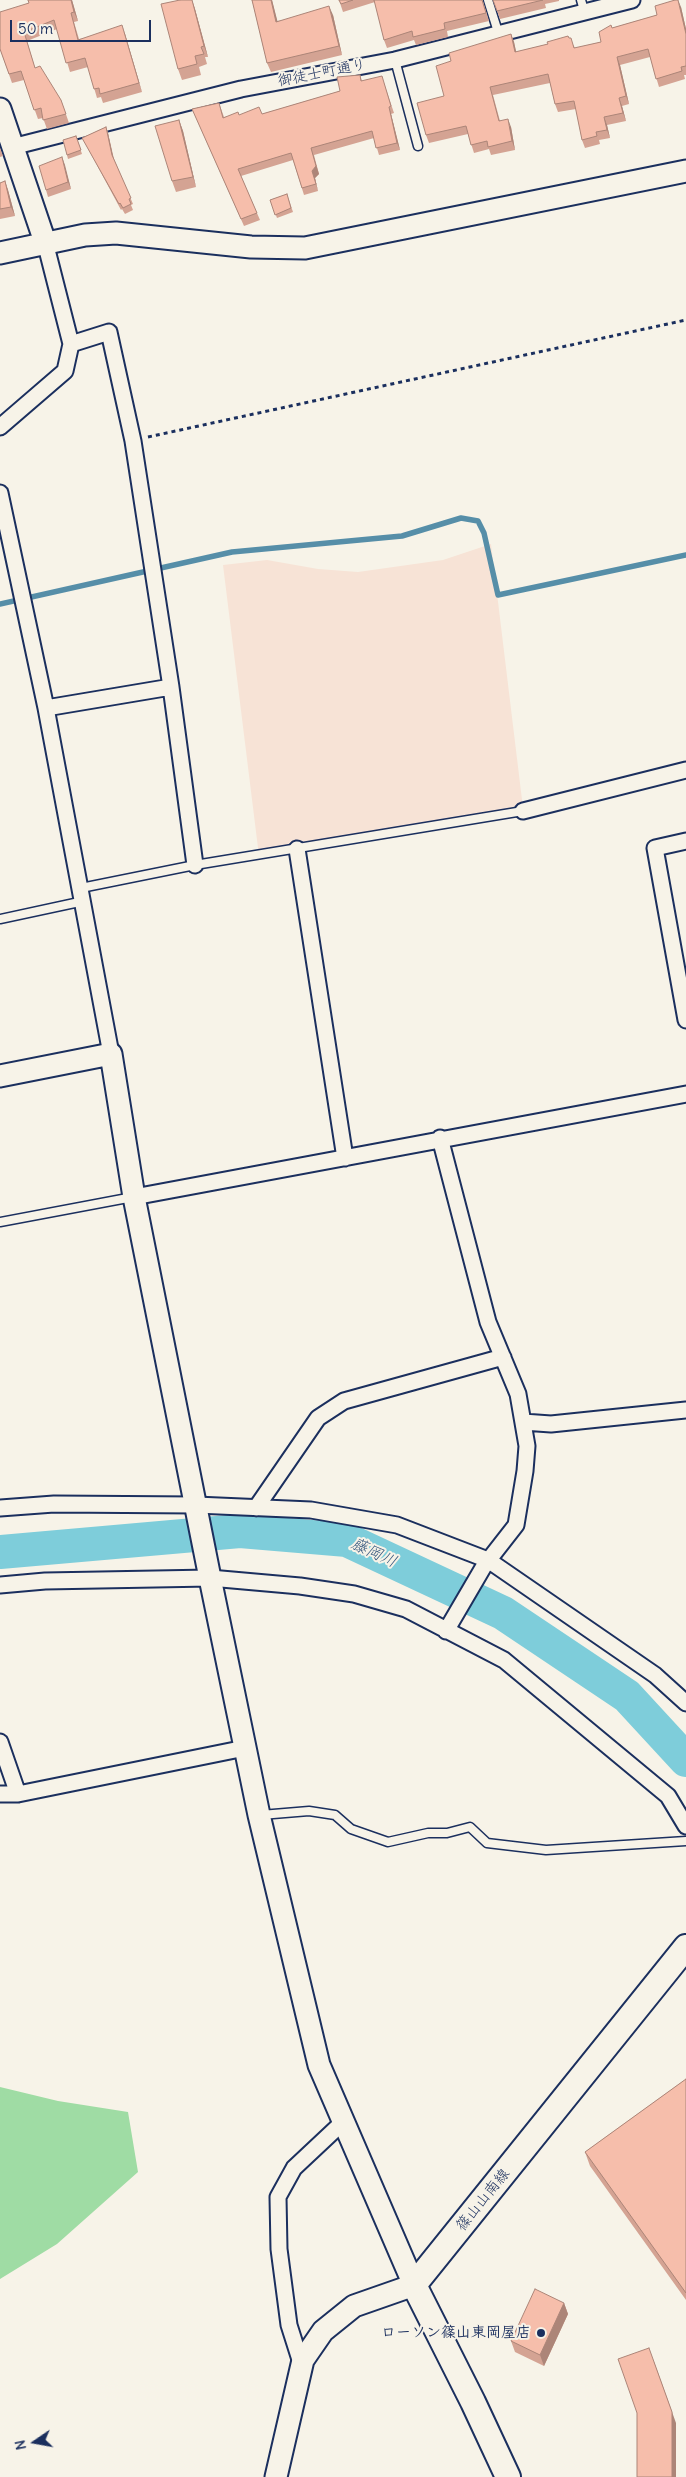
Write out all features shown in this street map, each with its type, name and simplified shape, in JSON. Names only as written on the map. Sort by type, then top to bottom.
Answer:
[{"type":"main road","name":"篠山山南線","points":[[414,2285],[686,1947]]},
{"type":"main road","points":[[414,2285],[474,2402],[508,2477]]},
{"type":"street","name":"御徒士町通り","points":[[12,148],[241,89],[395,60],[499,35],[583,7],[632,0]]},
{"type":"street","points":[[0,108],[45,242],[72,344],[64,371],[0,426]]},
{"type":"street","points":[[0,253],[45,242],[86,235],[116,234],[251,246],[305,248],[686,171]]},
{"type":"street","points":[[72,344],[109,332],[133,441],[171,687],[195,865]]},
{"type":"street","points":[[0,494],[46,708],[111,1054],[134,1197],[208,1572],[259,1815],[319,2064],[342,2123],[414,2285],[354,2306],[323,2331],[303,2360],[276,2477]]},
{"type":"street","points":[[46,708],[171,687]]},
{"type":"street","points":[[523,811],[686,770]]},
{"type":"street","points":[[686,841],[655,848],[686,1020]]},
{"type":"street","points":[[297,849],[345,1158]]},
{"type":"street","points":[[0,1076],[111,1054]]},
{"type":"street","points":[[134,1197],[345,1158],[440,1138],[686,1094]]},
{"type":"street","points":[[440,1138],[488,1322],[518,1394],[526,1446],[525,1471],[516,1525],[486,1563],[449,1627]]},
{"type":"street","points":[[256,1508],[318,1418],[344,1401],[503,1357]]},
{"type":"street","points":[[522,1422],[551,1424],[686,1410]]},
{"type":"street","points":[[0,1508],[54,1504],[196,1509],[256,1508],[311,1510],[397,1526],[486,1563],[655,1675],[686,1703]]},
{"type":"street","points":[[0,1585],[208,1572],[354,1594],[406,1609],[449,1627],[504,1660],[668,1796],[686,1826]]},
{"type":"street","points":[[0,1742],[18,1794]]},
{"type":"street","points":[[0,1794],[18,1794],[245,1748]]},
{"type":"street","points":[[302,2366],[288,2324],[279,2249],[278,2197],[294,2168],[342,2123]]},
{"type":"lane","points":[[488,0],[499,35]]},
{"type":"lane","points":[[395,60],[418,146]]},
{"type":"lane","points":[[0,919],[195,865],[523,811]]},
{"type":"lane","points":[[0,1222],[134,1197]]},
{"type":"lane","points":[[259,1815],[309,1811],[334,1815],[351,1829],[388,1842],[428,1833],[447,1833],[470,1828],[487,1843],[546,1850],[686,1841]]},
{"type":"path","points":[[133,441],[686,320]]},
{"type":"shaded area","points":[[491,544],[523,808],[259,856],[223,565],[267,560],[318,569],[358,572],[443,560]]},
{"type":"green space","points":[[0,2087],[58,2101],[128,2112],[138,2172],[57,2244],[0,2279]]},
{"type":"building","points":[[28,0],[71,0],[74,12],[71,13],[78,40],[122,25],[139,83],[100,94],[99,88],[94,89],[85,58],[66,63],[54,20],[24,32],[35,68],[40,66],[61,100],[66,114],[43,120],[41,108],[34,110],[21,71],[9,74],[0,49],[0,12],[29,3]]},
{"type":"building","points":[[180,0],[192,0],[204,46],[201,47],[204,54],[195,56],[197,64],[178,69],[161,4]]},
{"type":"building","points":[[252,0],[271,0],[276,22],[329,6],[339,46],[267,63]]},
{"type":"building","points":[[339,0],[353,0],[341,4]]},
{"type":"building","points":[[374,0],[482,0],[486,13],[444,23],[445,29],[413,37],[412,31],[384,40]]},
{"type":"building","points":[[493,0],[543,0],[497,11]]},
{"type":"building","points":[[678,0],[686,34],[686,66],[681,67],[682,71],[656,79],[648,49],[617,57],[626,96],[619,98],[623,113],[604,117],[607,130],[596,132],[597,136],[582,140],[574,101],[555,104],[548,74],[490,87],[499,121],[508,119],[512,141],[488,147],[487,141],[471,145],[466,126],[426,135],[417,103],[444,96],[436,66],[451,61],[449,53],[511,34],[515,52],[548,44],[547,42],[568,36],[571,38],[574,48],[601,42],[599,32],[611,25],[612,28],[657,15],[655,6]]},
{"type":"building","points":[[360,75],[361,81],[382,76],[391,106],[389,107],[397,143],[376,148],[372,131],[311,148],[316,166],[312,171],[316,184],[302,188],[291,153],[238,169],[257,213],[241,219],[192,109],[219,103],[223,118],[238,112],[239,115],[259,107],[262,114],[340,91],[337,77]]},
{"type":"building","points":[[179,120],[193,177],[172,181],[155,126]]},
{"type":"building","points":[[106,127],[112,155],[131,198],[129,199],[131,204],[123,208],[82,138]]},
{"type":"building","points":[[76,136],[81,150],[67,155],[63,140]]},
{"type":"building","points":[[62,157],[68,182],[46,190],[39,166]]},
{"type":"building","points":[[5,181],[11,207],[0,209],[0,183]]},
{"type":"building","points":[[287,194],[291,208],[275,215],[270,200]]},
{"type":"building","points":[[686,2079],[686,2293],[585,2152]]},
{"type":"building","name":"ローソン篠山東岡屋店","points":[[535,2289],[564,2303],[540,2355],[511,2341]]},
{"type":"building","points":[[649,2348],[672,2412],[672,2477],[637,2477],[637,2413],[618,2359]]},
{"type":"waterway","points":[[0,604],[232,552],[402,536],[461,518],[478,521],[484,533],[498,595],[686,555]]},
{"type":"waterway","name":"藤岡川","points":[[0,1552],[240,1531],[347,1540],[503,1613],[627,1696],[686,1760]]},
{"type":"place","name":"ローソン篠山東岡屋店","points":[[541,2333]]}]
